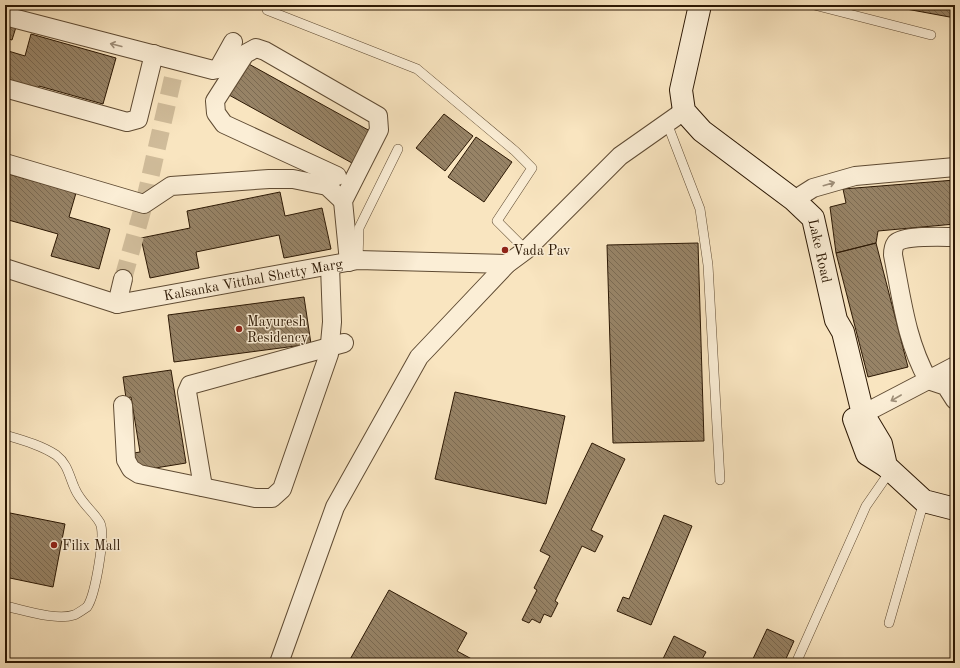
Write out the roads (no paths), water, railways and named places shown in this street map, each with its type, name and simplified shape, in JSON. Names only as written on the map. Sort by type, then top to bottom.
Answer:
[{"type":"street","points":[[279,663],[334,507],[419,357],[507,264],[526,250],[620,156],[675,117],[700,5]]},
{"type":"street","points":[[5,16],[213,70],[218,69],[233,42]]},
{"type":"street","points":[[337,176],[224,124],[216,113],[215,101],[245,54],[256,48],[265,51],[378,116],[379,130],[343,201],[353,261]]},
{"type":"street","points":[[6,91],[127,122],[138,119],[154,54]]},
{"type":"street","name":"Lake Road","points":[[675,117],[702,131],[794,200],[813,218],[836,320],[834,332],[860,413],[867,454],[889,468]]},
{"type":"street","points":[[5,163],[144,204],[171,186],[269,179],[293,179],[327,186],[343,201]]},
{"type":"street","points":[[794,200],[813,188],[855,176],[955,167]]},
{"type":"street","points":[[955,237],[904,239],[896,243],[893,248],[893,255],[910,342],[916,359],[928,380],[946,386],[955,400]]},
{"type":"street","name":"Kalsanka Vitthal Shetty Marg","points":[[5,268],[117,304],[353,261],[507,264]]},
{"type":"street","points":[[123,405],[126,460],[131,469],[139,474],[255,498],[272,498],[282,489],[337,345],[332,322],[330,266]]},
{"type":"street","points":[[117,304],[123,279]]},
{"type":"street","points":[[837,295],[863,398],[860,413]]},
{"type":"street","points":[[202,487],[187,392],[190,385],[337,345]]},
{"type":"street","points":[[860,413],[890,401],[955,366]]},
{"type":"street","points":[[889,468],[924,501],[955,509]]},
{"type":"lane","points":[[814,5],[931,35]]},
{"type":"lane","points":[[267,10],[417,69],[515,150],[532,168],[497,221],[526,250]]},
{"type":"lane","points":[[675,117],[700,209],[708,264],[720,480]]},
{"type":"lane","points":[[353,261],[359,228],[398,149]]},
{"type":"lane","points":[[5,435],[34,443],[56,455],[66,466],[75,489],[86,507],[100,524],[103,537],[93,592],[86,607],[74,615],[59,617],[5,606]]},
{"type":"lane","points":[[796,663],[866,506],[889,468]]},
{"type":"lane","points":[[889,623],[924,501]]},
{"type":"tunnel","points":[[123,279],[144,204],[177,60]]},
{"type":"place","name":"Vada Pav","points":[[505,250]]},
{"type":"place","name":"Mayuresh Residency","points":[[239,329]]},
{"type":"place","name":"Filix Mall","points":[[54,545]]}]
